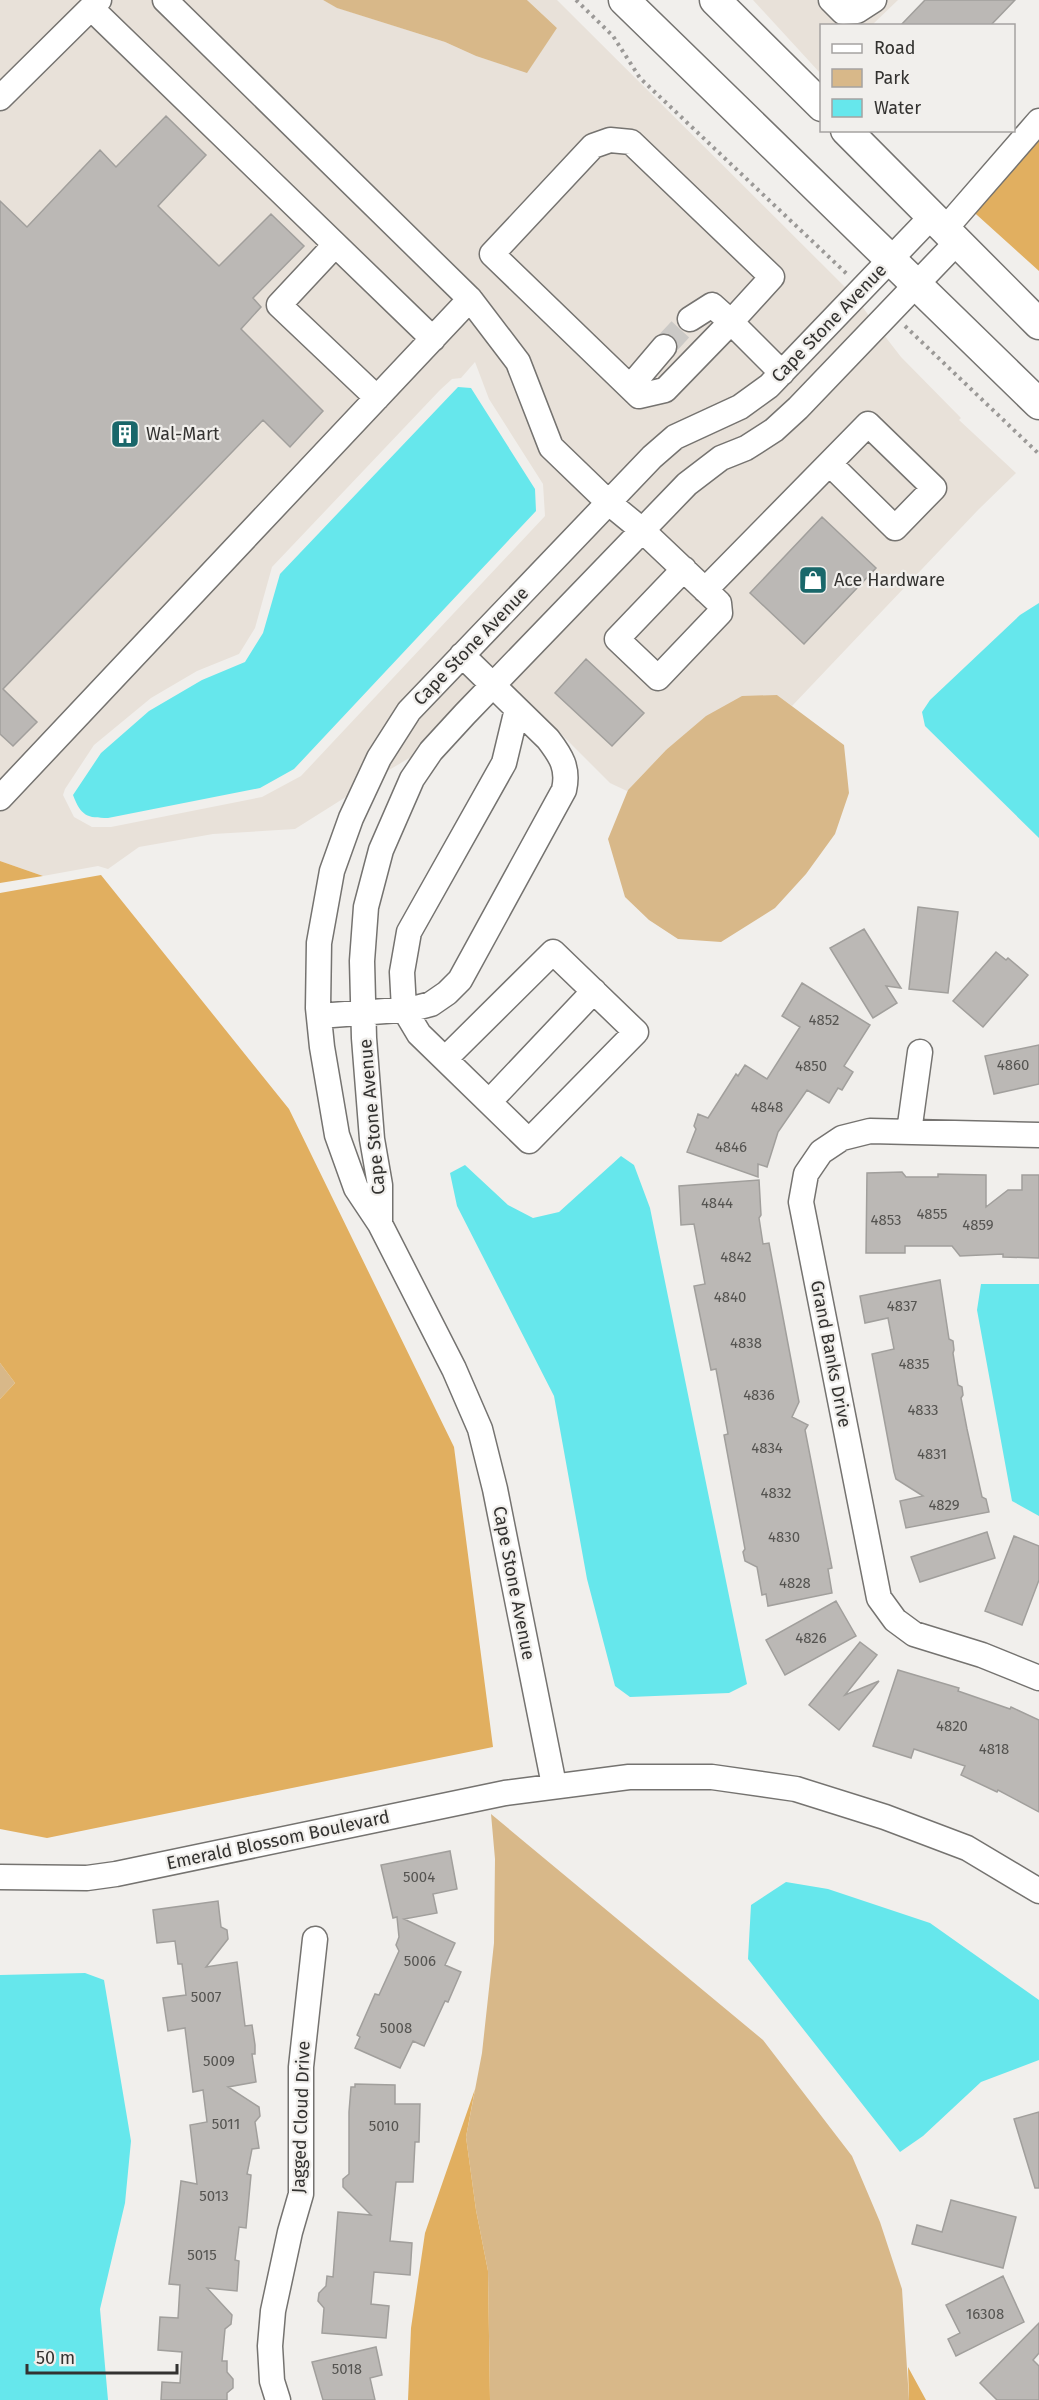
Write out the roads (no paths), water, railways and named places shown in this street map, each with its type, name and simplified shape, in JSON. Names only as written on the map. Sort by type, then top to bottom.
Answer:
[{"type":"main road","points":[[624,0],[1039,404]]},
{"type":"main road","points":[[715,0],[820,104]]},
{"type":"main road","points":[[848,132],[1039,324]]},
{"type":"street","points":[[165,0],[470,299],[518,362],[551,447],[609,503],[642,530],[684,569],[719,603],[720,613],[658,678],[617,639],[684,569]]},
{"type":"street","points":[[831,0],[843,12],[857,11],[874,0]]},
{"type":"street","points":[[0,98],[95,4],[433,339]]},
{"type":"street","points":[[944,229],[1039,121]]},
{"type":"street","points":[[610,140],[631,142],[772,277],[731,322],[665,390],[639,396],[492,254],[593,146],[610,140]]},
{"type":"street","name":"Cape Stone Avenue","points":[[554,1785],[498,1501],[480,1429],[454,1369],[380,1224],[356,1188],[337,1135],[319,1016],[319,943],[332,871],[351,818],[379,758],[409,711],[462,655],[675,437],[740,406],[769,386],[890,260],[944,229]]},
{"type":"street","name":"Cape Stone Avenue","points":[[380,1224],[380,1185],[372,1139],[362,961],[366,907],[381,850],[412,779],[431,752],[493,685],[687,484],[721,458],[746,448],[774,430],[798,408],[916,285],[944,229]]},
{"type":"street","points":[[335,244],[279,305],[377,398]]},
{"type":"street","points":[[2,793],[470,299]]},
{"type":"street","points":[[690,319],[712,304],[782,373]]},
{"type":"street","points":[[630,387],[664,347]]},
{"type":"street","points":[[705,590],[830,464]]},
{"type":"street","points":[[319,1016],[404,1009],[431,1004],[447,993],[460,980],[564,790],[567,778],[566,766],[560,754],[462,655]]},
{"type":"street","points":[[445,1059],[554,952],[636,1032],[529,1141],[419,1035],[404,1009],[402,972],[409,932],[504,763],[517,709]]},
{"type":"street","points":[[489,1102],[594,991]]},
{"type":"street","points":[[909,1132],[920,1052]]},
{"type":"street","name":"Grand Banks Drive","points":[[1039,1135],[870,1131],[842,1138],[821,1152],[806,1174],[801,1202],[879,1598],[895,1620],[914,1634],[982,1655],[1039,1678]]},
{"type":"street","name":"Emerald Blossom Boulevard","points":[[0,1877],[87,1878],[116,1874],[505,1793],[554,1785],[629,1777],[712,1778],[796,1789],[885,1817],[967,1848],[1039,1891]]},
{"type":"street","name":"Jagged Cloud Drive","points":[[278,2400],[272,2381],[270,2346],[273,2311],[290,2232],[301,2194],[301,2067],[315,1939]]},
{"type":"water","points":[[458,387],[471,388],[535,489],[536,511],[294,769],[260,788],[108,818],[90,816],[82,812],[73,795],[101,753],[149,711],[202,680],[245,662],[263,633],[280,574]]},
{"type":"water","points":[[1039,603],[1039,838],[925,726],[922,712],[930,700],[1020,615]]},
{"type":"water","points":[[621,1156],[634,1165],[650,1208],[747,1684],[729,1693],[630,1697],[615,1686],[587,1579],[554,1396],[457,1206],[450,1173],[465,1165],[508,1205],[533,1218],[559,1212]]},
{"type":"water","points":[[981,1284],[1039,1284],[1039,1516],[1012,1501],[977,1310]]},
{"type":"water","points":[[786,1882],[828,1889],[930,1923],[1039,2000],[1039,2060],[981,2082],[923,2136],[900,2152],[748,1959],[751,1905]]},
{"type":"water","points":[[85,1973],[104,1980],[131,2141],[125,2203],[100,2309],[108,2400],[0,2400],[0,1975]]},
{"type":"tunnel","points":[[664,347],[690,319]]},
{"type":"place","name":"Wal-Mart","points":[[125,434]]},
{"type":"place","name":"Ace Hardware","points":[[813,580]]}]
